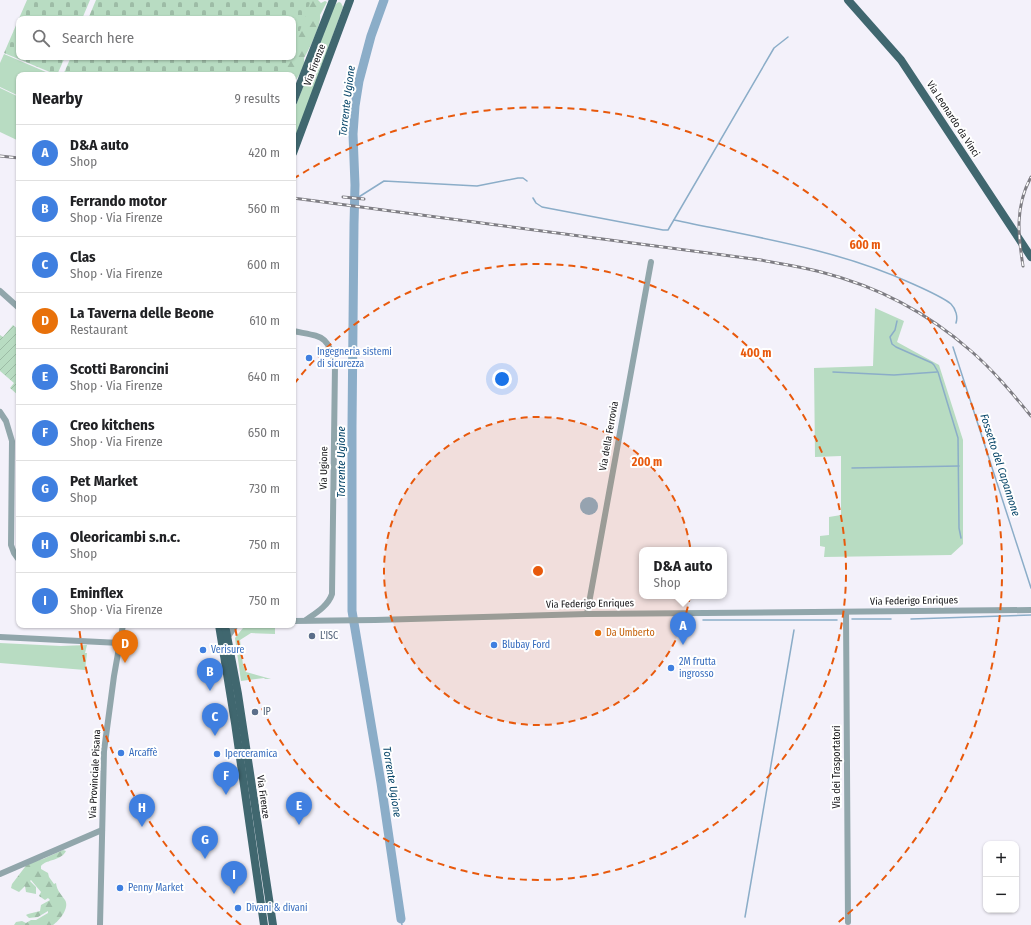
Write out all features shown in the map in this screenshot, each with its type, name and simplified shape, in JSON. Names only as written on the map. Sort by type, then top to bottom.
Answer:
[{"type":"main road","name":"Via Firenze","points":[[296,94],[333,0]]},
{"type":"main road","name":"Via Leonardo da Vinci","points":[[848,0],[901,60],[1031,257]]},
{"type":"main road","name":"Via Firenze","points":[[296,145],[349,4]]},
{"type":"main road","name":"Via Firenze","points":[[219,628],[235,723],[264,925]]},
{"type":"main road","name":"Via Firenze","points":[[225,628],[238,694],[273,925]]},
{"type":"street","name":"Via Firenze","points":[[343,0],[349,4]]},
{"type":"street","name":"Via della Ferrovia","points":[[587,614],[651,262]]},
{"type":"street","points":[[0,291],[16,305]]},
{"type":"street","name":"Via Ugione","points":[[296,332],[317,336],[323,339],[330,345],[335,365],[332,594],[330,600],[306,620]]},
{"type":"street","points":[[0,412],[6,421],[11,437],[13,453],[11,545],[16,556]]},
{"type":"street","name":"Via Federigo Enriques","points":[[296,621],[587,614],[1030,610]]},
{"type":"street","name":"Via dei Trasportatori","points":[[846,612],[848,922]]},
{"type":"street","name":"Via Provinciale Pisana","points":[[100,925],[104,751],[114,676],[122,628]]},
{"type":"street","points":[[227,638],[234,628]]},
{"type":"street","points":[[0,637],[120,643]]},
{"type":"street","points":[[0,874],[102,830]]},
{"type":"green space","points":[[27,0],[90,0],[83,16],[20,16]]},
{"type":"green space","points":[[96,0],[311,0],[296,42],[296,16],[89,16]]},
{"type":"green space","points":[[309,0],[318,0],[321,3],[325,1],[327,2],[320,15],[315,36],[304,58],[303,68],[296,80],[296,72],[282,72],[287,60],[296,60],[296,36]]},
{"type":"green space","points":[[337,3],[341,3],[343,7],[296,137],[296,105],[334,6]]},
{"type":"green space","points":[[16,25],[16,58],[4,53]]},
{"type":"green space","points":[[4,54],[46,72],[16,72],[16,95],[0,87],[0,63]]},
{"type":"green space","points":[[21,60],[64,60],[58,72],[50,72]]},
{"type":"green space","points":[[70,60],[289,60],[285,72],[64,72]]},
{"type":"green space","points":[[0,88],[16,96],[16,140],[0,132]]},
{"type":"green space","points":[[875,308],[904,321],[897,342],[939,365],[963,440],[963,544],[951,555],[824,557],[825,547],[820,546],[820,536],[829,535],[829,517],[841,515],[841,456],[815,457],[814,368],[873,366]]},
{"type":"green space","points":[[13,325],[16,328],[16,393],[10,388],[14,383],[0,371],[0,335],[3,337]]},
{"type":"green space","points":[[243,628],[275,628],[275,634],[251,633],[240,640],[243,665],[246,672],[271,679],[264,678],[241,681],[235,638]]},
{"type":"green space","points":[[0,643],[61,646],[87,645],[85,653],[87,653],[85,670],[0,663]]},
{"type":"green space","points":[[63,850],[66,851],[61,857],[47,862],[41,866],[41,869],[48,873],[54,884],[56,883],[58,890],[65,900],[66,907],[63,914],[53,925],[14,925],[16,922],[22,921],[26,923],[31,920],[36,920],[48,913],[48,911],[38,917],[29,918],[26,915],[40,911],[41,905],[50,900],[48,898],[45,900],[39,896],[41,892],[31,880],[30,881],[36,887],[36,894],[26,892],[25,886],[19,892],[11,888],[12,884],[28,863],[43,859]]},
{"type":"water","points":[[589,497],[595,500],[598,506],[595,512],[589,515],[583,512],[580,506],[583,500]]},
{"type":"waterway","name":"Torrente Ugione","points":[[384,0],[371,36],[359,81],[353,134],[355,185],[352,426],[352,611],[381,783],[401,919]]},
{"type":"waterway","points":[[533,198],[536,203],[542,207],[668,230],[774,48],[788,37]]},
{"type":"waterway","points":[[354,200],[384,181],[477,186],[518,178],[523,178],[527,181]]},
{"type":"waterway","points":[[674,220],[795,245],[826,253],[884,272],[922,288],[951,304],[957,316],[956,323]]},
{"type":"waterway","points":[[897,321],[895,330],[890,337],[892,344],[934,365],[938,372],[958,438],[959,528],[961,538]]},
{"type":"waterway","name":"Fossetto del Capannone","points":[[953,347],[1031,588]]},
{"type":"waterway","points":[[833,372],[894,375],[937,372]]},
{"type":"waterway","points":[[852,468],[959,466]]},
{"type":"waterway","points":[[911,619],[1031,615]]},
{"type":"waterway","points":[[852,619],[891,619]]},
{"type":"waterway","points":[[703,620],[837,620]]},
{"type":"waterway","points":[[745,917],[794,630]]},
{"type":"waterway","name":"Torrente Ugione","points":[[401,919],[402,925]]},
{"type":"railway","points":[[0,156],[16,158]]},
{"type":"railway","points":[[1023,266],[1019,221],[1022,199],[1031,177]]},
{"type":"railway","points":[[343,197],[364,199]]},
{"type":"railway","points":[[296,198],[761,260],[821,272],[862,285],[881,293],[900,302],[937,325],[954,337],[987,366],[1031,416]]},
{"type":"place","name":"Ingegneria sistemi di sicurezza","points":[[309,358]]},
{"type":"place","name":"Da Umberto","points":[[598,633]]},
{"type":"place","name":"L'ISC","points":[[312,636]]},
{"type":"place","name":"Blubay Ford","points":[[494,645]]},
{"type":"place","name":"D&A auto","points":[[683,645]]},
{"type":"place","name":"Verisure","points":[[203,650]]},
{"type":"place","name":"La Taverna delle Beone","points":[[125,663]]},
{"type":"place","name":"2M frutta ingrosso","points":[[671,668]]},
{"type":"place","name":"Ferrando motor","points":[[210,691]]},
{"type":"place","name":"IP","points":[[255,712]]},
{"type":"place","name":"Clas","points":[[215,736]]},
{"type":"place","name":"Arcaffè","points":[[121,753]]},
{"type":"place","name":"Iperceramica","points":[[217,754]]},
{"type":"place","name":"Creo kitchens","points":[[226,795]]},
{"type":"place","name":"Scotti Baroncini","points":[[299,825]]},
{"type":"place","name":"Oleoricambi s.n.c.","points":[[142,827]]},
{"type":"place","name":"Pet Market","points":[[205,859]]},
{"type":"place","name":"Penny Market","points":[[120,888]]},
{"type":"place","name":"Eminflex","points":[[234,894]]},
{"type":"place","name":"Divani & divani","points":[[238,908]]}]
